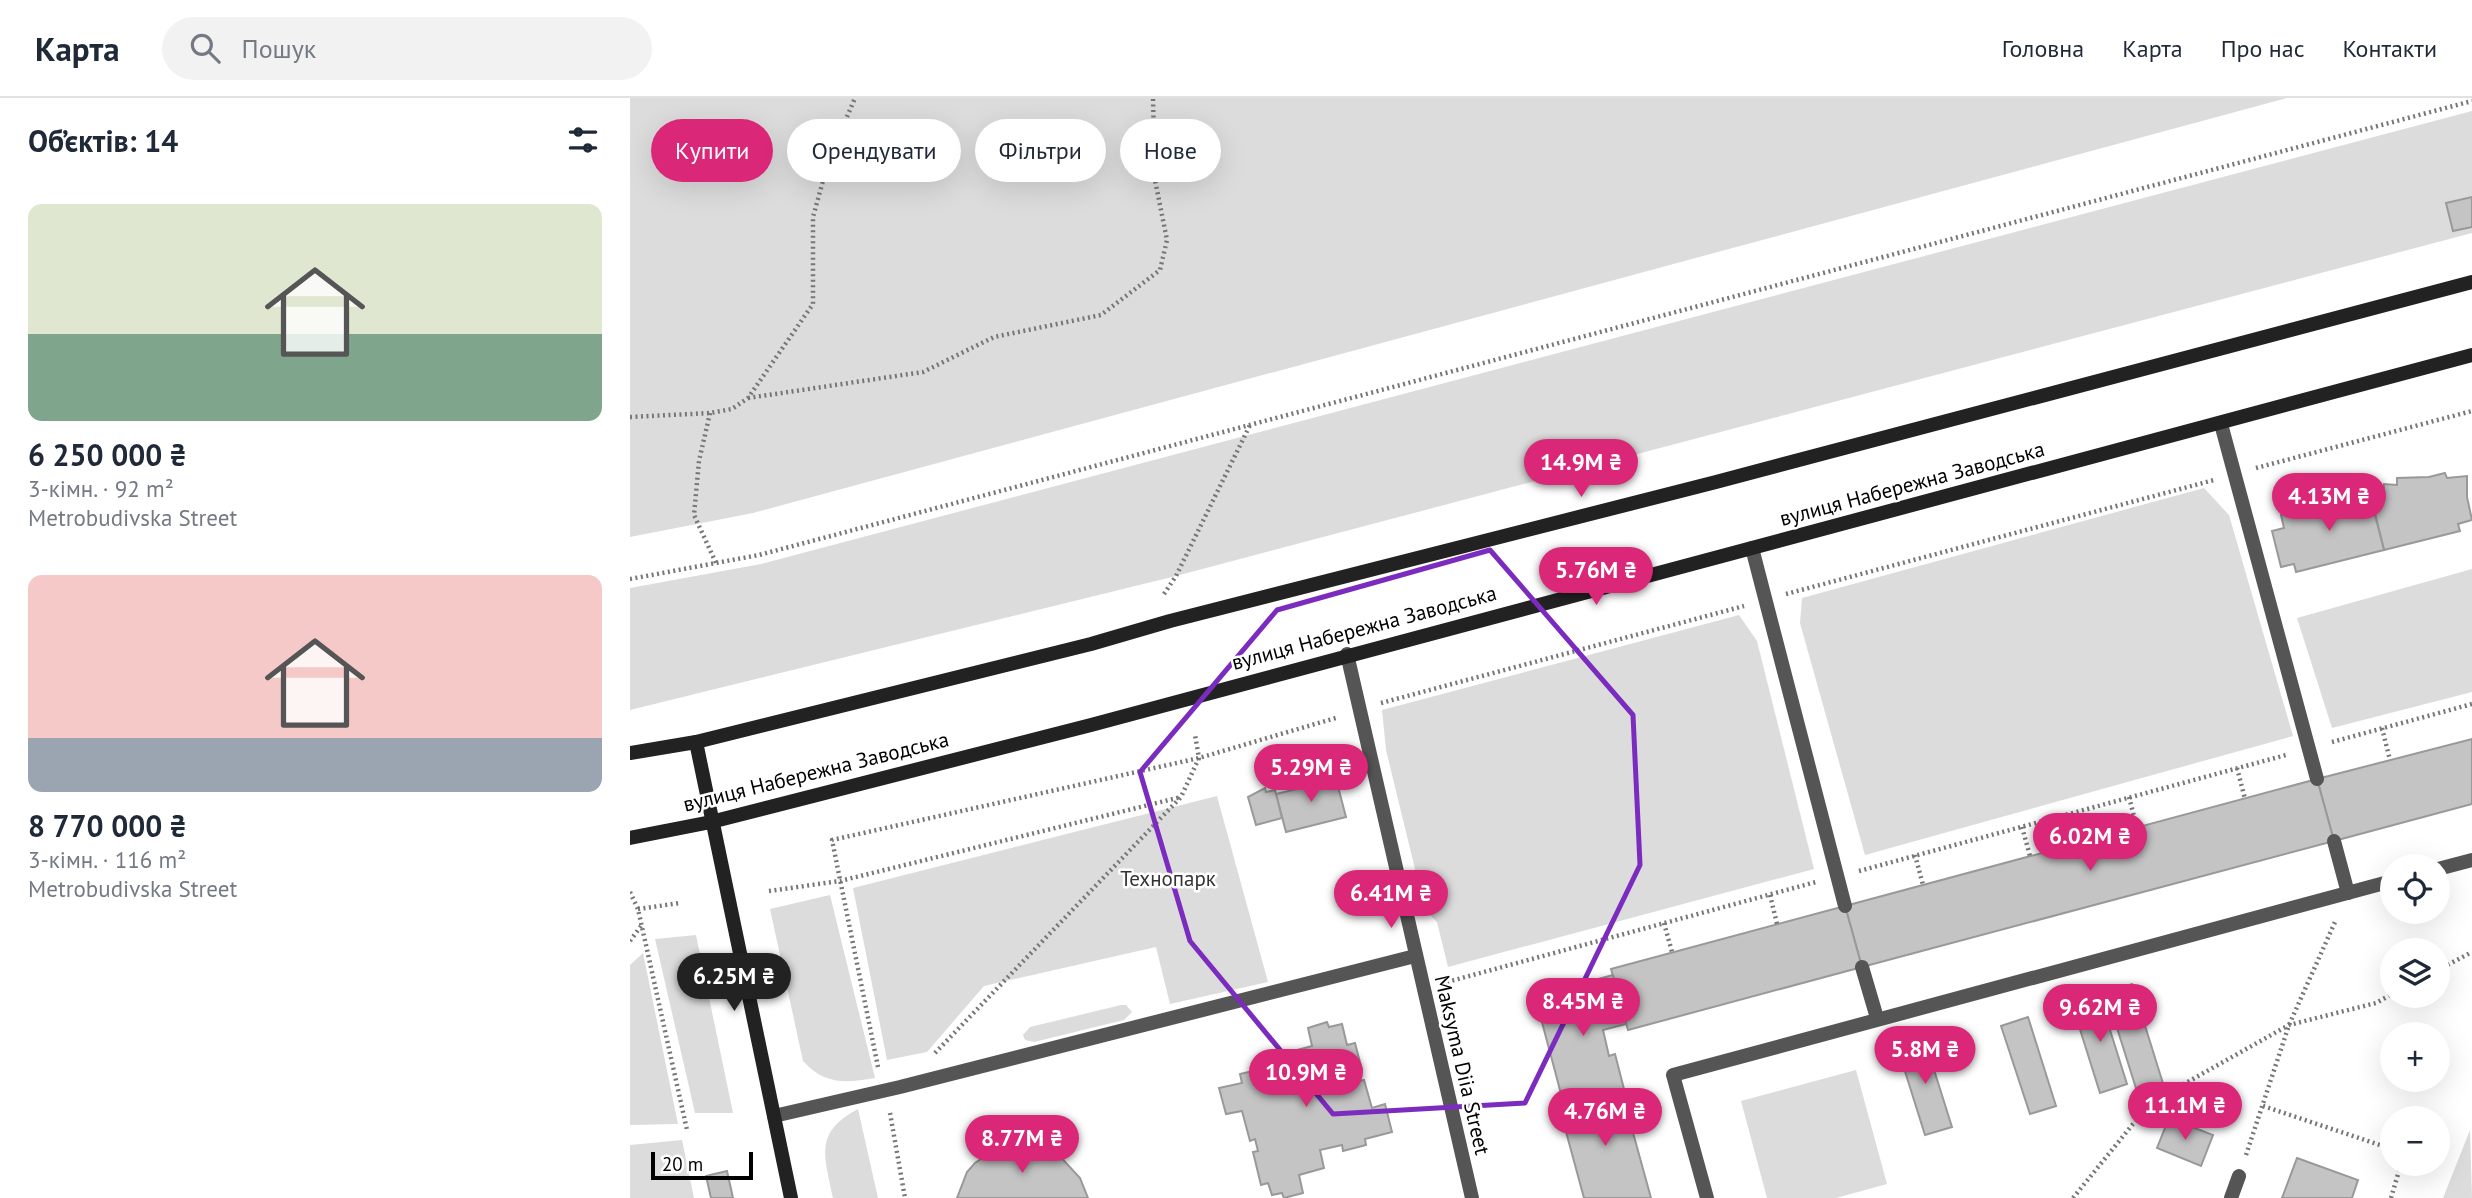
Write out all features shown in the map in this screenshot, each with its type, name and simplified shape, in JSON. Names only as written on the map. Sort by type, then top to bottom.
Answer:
[{"type":"main road","points":[[630,753],[696,743],[1464,548],[2472,282]]},
{"type":"main road","name":"вулиця Набережна Заводська","points":[[630,838],[711,821],[1091,725],[1347,654],[2221,424],[2472,355]]},
{"type":"main road","points":[[696,743],[791,1198]]},
{"type":"street","points":[[2221,424],[2318,779]]},
{"type":"street","points":[[1752,548],[1845,906]]},
{"type":"street","name":"Maksyma Diia Street","points":[[1347,654],[1472,1198]]},
{"type":"street","points":[[2334,841],[2348,893]]},
{"type":"street","points":[[2450,866],[2472,860]]},
{"type":"street","points":[[1707,1198],[1673,1075],[2380,884]]},
{"type":"street","points":[[774,1116],[1415,956]]},
{"type":"street","points":[[1862,967],[1877,1018]]},
{"type":"street","points":[[2231,1198],[2239,1176]]},
{"type":"path","points":[[630,417],[710,413],[732,409],[748,398],[813,304],[813,217],[829,159],[855,98]]},
{"type":"path","points":[[748,398],[923,372],[994,337],[1101,316],[1160,270],[1167,240],[1155,180],[1153,98]]},
{"type":"path","points":[[630,579],[759,555],[2472,101]]},
{"type":"path","points":[[905,1198],[886,1090],[878,1068],[832,840],[1199,758],[1359,709],[2472,411]]},
{"type":"path","points":[[710,413],[699,461],[694,515],[716,563]]},
{"type":"path","points":[[1164,594],[1176,576],[1250,424]]},
{"type":"path","points":[[1422,989],[2472,704]]},
{"type":"path","points":[[2382,728],[2390,760]]},
{"type":"path","points":[[929,1059],[1181,797],[1199,758],[1195,735]]},
{"type":"path","points":[[2237,768],[2245,799]]},
{"type":"path","points":[[769,891],[840,881],[1181,797]]},
{"type":"path","points":[[2129,797],[2137,828]]},
{"type":"path","points":[[2022,826],[2030,856]]},
{"type":"path","points":[[1915,855],[1923,885]]},
{"type":"path","points":[[630,892],[638,909],[687,1130]]},
{"type":"path","points":[[2239,1176],[2289,1025],[2348,893]]},
{"type":"path","points":[[1770,895],[1777,924]]},
{"type":"path","points":[[638,909],[680,903]]},
{"type":"path","points":[[1664,923],[1672,952]]},
{"type":"path","points":[[630,941],[641,925]]},
{"type":"path","points":[[2450,964],[2472,952]]},
{"type":"path","points":[[2073,1198],[2133,1124],[2159,1098],[2289,1025],[2380,1001]]},
{"type":"path","points":[[878,1068],[891,1066]]},
{"type":"path","points":[[2263,1106],[2380,1145]]},
{"type":"path","points":[[2391,1198],[2397,1176]]},
{"type":"highlighted area","points":[[1490,550],[1633,715],[1640,865],[1525,1103],[1333,1114],[1190,941],[1140,772],[1277,610]]},
{"type":"green space","points":[[630,98],[2287,98],[753,513],[630,537]]},
{"type":"green space","points":[[2472,111],[2472,233],[1176,576],[630,710],[630,588],[761,564]]},
{"type":"green space","points":[[2204,488],[2229,515],[2293,736],[1865,855],[1800,623],[1802,598]]},
{"type":"green space","points":[[2472,569],[2472,692],[2332,728],[2297,618]]},
{"type":"green space","points":[[1739,615],[1757,641],[1814,869],[1448,967],[1437,922],[1425,910],[1386,750],[1382,710]]},
{"type":"green space","name":"Технопарк","points":[[1217,796],[1268,982],[1170,1004],[1156,947],[984,986],[927,1052],[887,1060],[853,888]]},
{"type":"green space","points":[[830,895],[875,1078],[836,1080],[819,1074],[803,1061],[770,909]]},
{"type":"green space","points":[[696,935],[733,1113],[695,1113],[655,939]]},
{"type":"green space","points":[[643,953],[678,1124],[630,1125],[630,965]]},
{"type":"green space","points":[[1126,1005],[1132,1012],[1124,1020],[1034,1042],[1025,1040],[1023,1035],[1030,1027]]},
{"type":"green space","points":[[1856,1070],[1887,1184],[1836,1198],[1767,1198],[1741,1101]]},
{"type":"green space","points":[[858,1109],[878,1198],[833,1198],[826,1158],[828,1137],[834,1127]]},
{"type":"green space","points":[[2470,1130],[2472,1198],[2443,1198]]},
{"type":"green space","points":[[682,1140],[694,1198],[630,1198],[630,1145]]},
{"type":"building","points":[[2472,197],[2472,227],[2453,231],[2446,203]]},
{"type":"building","points":[[2445,473],[2447,478],[2467,476],[2467,497],[2472,520],[2458,524],[2460,531],[2384,550],[2369,489],[2384,489],[2384,484],[2397,485],[2397,478],[2429,477]]},
{"type":"building","points":[[2369,492],[2384,550],[2296,572],[2294,564],[2281,567],[2272,531],[2284,528],[2281,515]]},
{"type":"building","points":[[2472,739],[2472,804],[2334,841],[2317,779]]},
{"type":"building","points":[[1310,775],[1313,785],[1336,779],[1346,817],[1286,832],[1276,794],[1297,789],[1294,780]]},
{"type":"building","points":[[2317,779],[2334,841],[1862,967],[1845,906]]},
{"type":"building","points":[[1265,788],[1266,792],[1275,790],[1282,818],[1256,825],[1248,797]]},
{"type":"building","points":[[1845,906],[1862,967],[1628,1030],[1611,969]]},
{"type":"building","points":[[1613,975],[1626,1024],[1603,1030],[1609,1056],[1615,1054],[1624,1089],[1564,1105],[1535,996]]},
{"type":"building","points":[[2132,984],[2166,1093],[2140,1101],[2106,993]]},
{"type":"building","points":[[2099,995],[2127,1084],[2100,1093],[2072,1004]]},
{"type":"building","points":[[2028,1017],[2056,1106],[2030,1114],[2001,1026]]},
{"type":"building","points":[[1327,1022],[1329,1027],[1342,1024],[1347,1045],[1355,1043],[1362,1070],[1356,1072],[1359,1081],[1364,1080],[1372,1108],[1385,1104],[1392,1132],[1365,1139],[1366,1145],[1343,1151],[1342,1145],[1320,1150],[1324,1168],[1299,1175],[1303,1193],[1284,1198],[1282,1193],[1272,1195],[1268,1183],[1261,1185],[1253,1152],[1258,1151],[1255,1139],[1250,1141],[1242,1111],[1226,1114],[1219,1088],[1242,1083],[1240,1074],[1266,1068],[1269,1080],[1287,1076],[1282,1054],[1312,1046],[1308,1028]]},
{"type":"building","points":[[1924,1038],[1952,1127],[1925,1135],[1897,1046]]},
{"type":"building","points":[[1621,1089],[1651,1198],[1584,1198],[1559,1106]]},
{"type":"building","points":[[2169,1118],[2213,1135],[2201,1166],[2157,1148]]},
{"type":"building","points":[[1013,1143],[1035,1144],[1056,1152],[1080,1178],[1088,1198],[957,1198],[967,1172],[975,1163],[993,1151]]},
{"type":"building","points":[[2297,1158],[2358,1180],[2352,1198],[2282,1198]]},
{"type":"building","points":[[727,1171],[733,1198],[711,1198],[706,1176]]}]
